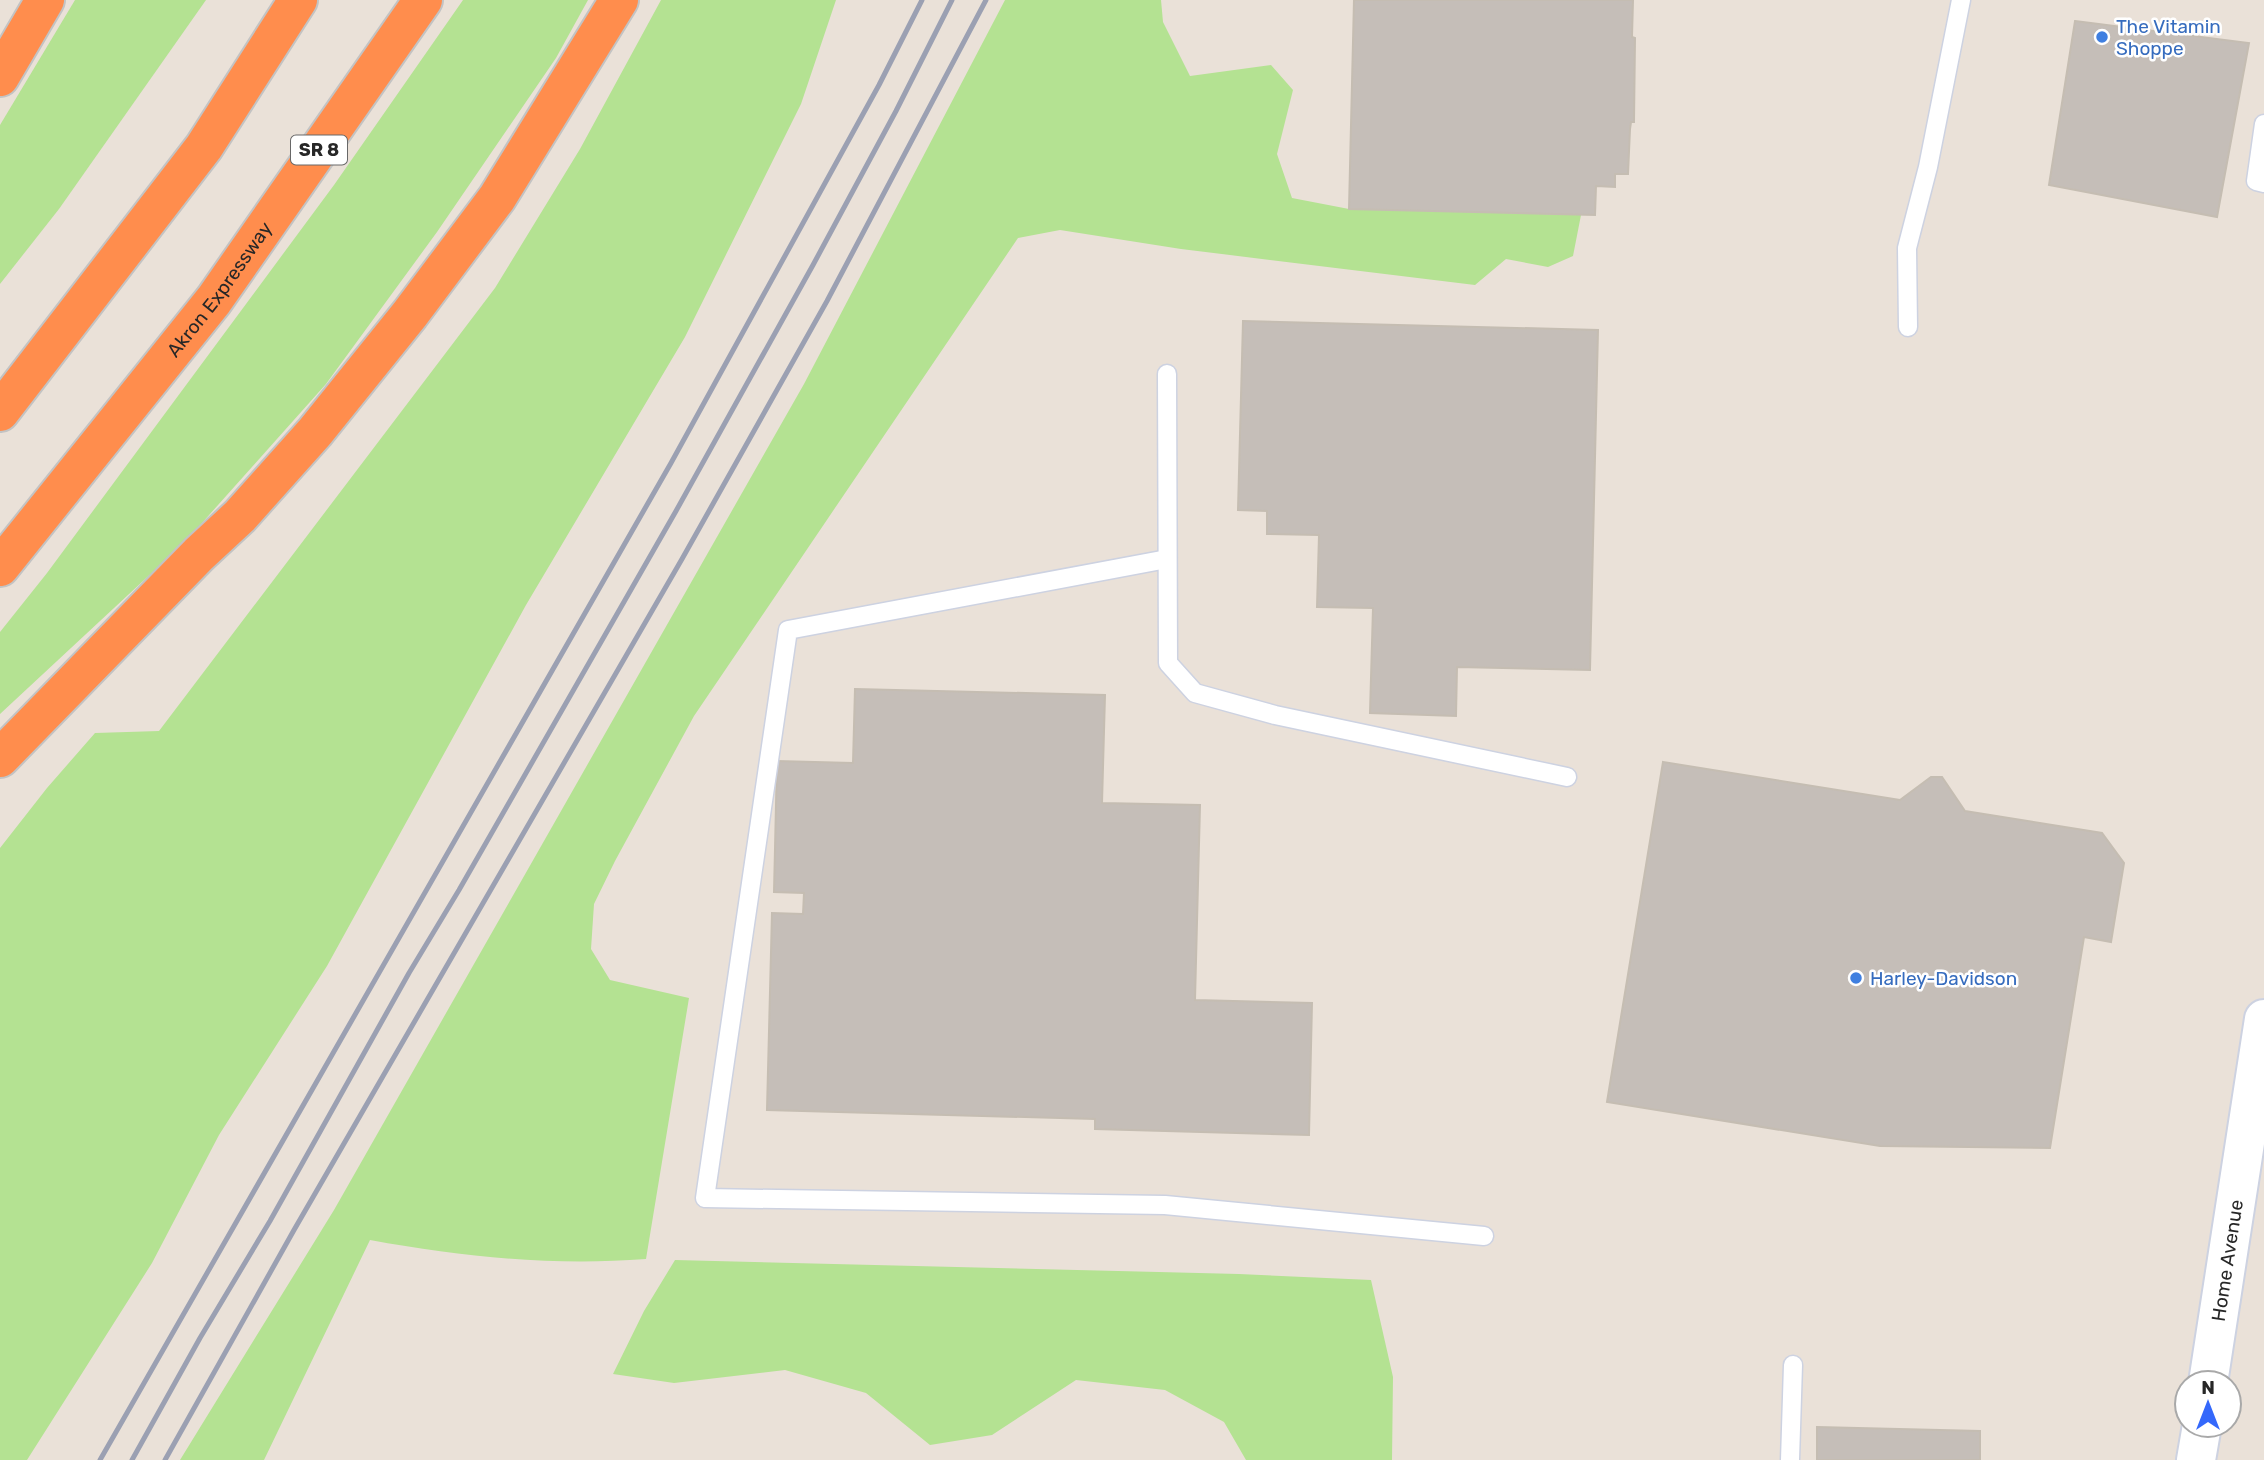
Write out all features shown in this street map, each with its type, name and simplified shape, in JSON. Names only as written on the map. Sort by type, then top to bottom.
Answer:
[{"type":"highway","points":[[0,77],[46,0]]},
{"type":"highway","points":[[0,412],[204,147],[298,0]]},
{"type":"highway","name":"Akron Expressway","points":[[0,567],[215,300],[423,0]]},
{"type":"highway","points":[[0,758],[199,554],[240,516],[323,422],[410,314],[497,198],[619,0]]},
{"type":"street","name":"Home Avenue","points":[[2210,1369],[2264,1019]]},
{"type":"street","points":[[2196,1460],[2200,1439]]},
{"type":"lane","points":[[1908,327],[1906,248],[1927,167],[1961,0]]},
{"type":"lane","points":[[2264,124],[2256,181],[2264,183]]},
{"type":"lane","points":[[1167,374],[1168,663],[1195,693],[1275,715],[1567,777]]},
{"type":"lane","points":[[1167,559],[788,629],[705,1198],[1165,1205],[1484,1236]]},
{"type":"lane","points":[[1790,1460],[1793,1365]]},
{"type":"green space","points":[[75,0],[206,0],[59,209],[0,284],[0,125]]},
{"type":"green space","points":[[463,0],[588,0],[556,58],[437,232],[326,384],[185,542],[0,714],[0,632],[47,573],[334,185]]},
{"type":"green space","points":[[661,0],[836,0],[801,104],[685,337],[526,605],[327,966],[219,1135],[152,1263],[27,1460],[0,1460],[0,848],[95,733],[159,731],[495,288],[580,149]]},
{"type":"green space","points":[[1005,0],[1161,0],[1163,22],[1190,76],[1271,65],[1293,90],[1277,154],[1292,198],[1349,209],[1581,215],[1573,256],[1548,267],[1506,259],[1475,285],[1181,249],[1060,230],[1018,238],[694,716],[594,904],[591,949],[610,980],[689,998],[646,1259],[508,1259],[370,1240],[264,1460],[180,1460],[334,1210],[804,384]]},
{"type":"green space","points":[[675,1260],[1239,1274],[1371,1280],[1393,1377],[1392,1460],[1246,1460],[1224,1422],[1165,1390],[1076,1380],[992,1435],[930,1445],[866,1393],[785,1370],[674,1383],[613,1374],[644,1311]]},
{"type":"building","points":[[1354,0],[1633,0],[1634,122],[1631,122],[1630,129],[1628,174],[1615,174],[1615,187],[1596,186],[1595,215],[1349,209]]},
{"type":"building","points":[[2075,21],[2249,43],[2217,217],[2049,185]]},
{"type":"building","points":[[1243,321],[1598,330],[1590,670],[1457,667],[1456,716],[1370,713],[1373,608],[1317,607],[1319,535],[1267,534],[1267,511],[1238,510]]},
{"type":"building","points":[[855,689],[1105,695],[1102,803],[1200,805],[1195,1000],[1312,1003],[1309,1135],[1095,1129],[1095,1119],[767,1110],[772,913],[803,914],[804,893],[774,892],[777,761],[853,763]]},
{"type":"building","points":[[1663,762],[1900,800],[1931,777],[1942,777],[1965,811],[2102,833],[2124,863],[2111,942],[2084,937],[2050,1148],[1880,1146],[1607,1102]]},
{"type":"building","points":[[1817,1427],[1980,1431],[1980,1460],[1817,1460]]},
{"type":"railway","points":[[100,1460],[671,463],[879,85],[922,0]]},
{"type":"railway","points":[[132,1460],[676,511],[813,265],[952,0]]},
{"type":"railway","points":[[165,1460],[294,1230],[682,559],[827,301],[986,0]]},
{"type":"place","name":"The Vitamin Shoppe","points":[[2102,37]]},
{"type":"place","name":"Harley-Davidson","points":[[1856,978]]}]
